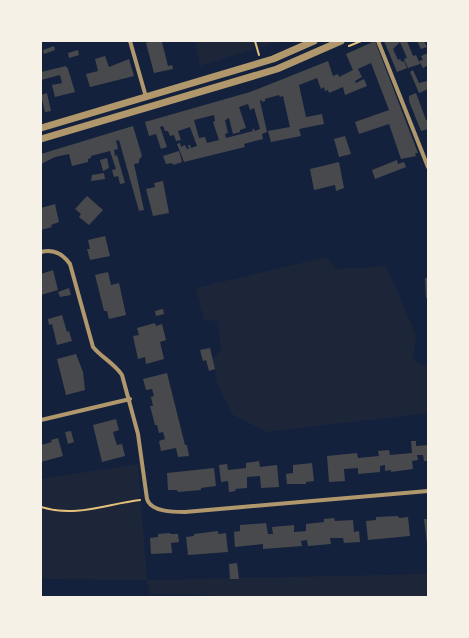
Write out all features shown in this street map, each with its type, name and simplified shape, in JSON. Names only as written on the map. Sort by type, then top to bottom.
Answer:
[{"type":"street","points":[[130,41],[146,97]]},
{"type":"street","points":[[41,128],[273,59],[314,41]]},
{"type":"street","points":[[41,139],[277,69],[341,41]]},
{"type":"street","points":[[378,41],[428,167]]},
{"type":"street","points":[[41,252],[51,251],[56,253],[66,258],[70,264],[93,347],[98,354],[117,367],[125,382],[142,452],[147,499],[151,505],[162,510],[184,512],[428,491]]},
{"type":"street","points":[[41,420],[130,398]]},
{"type":"path","points":[[255,41],[260,57]]},
{"type":"path","points":[[41,507],[64,512],[79,512],[124,502],[147,499]]},
{"type":"shaded area","points":[[195,41],[280,41],[200,66]]},
{"type":"shaded area","points":[[326,257],[336,269],[386,266],[416,335],[413,359],[423,365],[428,365],[428,413],[266,432],[233,415],[217,383],[213,359],[221,350],[218,321],[204,320],[196,288]]},
{"type":"shaded area","points":[[138,464],[147,580],[41,579],[41,479]]},
{"type":"shaded area","points":[[428,574],[428,597],[254,597],[150,594],[147,580]]},
{"type":"building","points":[[151,41],[165,41],[162,42],[168,66],[172,65],[173,69],[154,73],[146,43]]},
{"type":"building","points":[[375,41],[418,153],[415,153],[416,156],[401,159],[389,124],[359,134],[355,122],[389,110],[371,63],[358,69],[362,77],[355,81],[356,83],[364,79],[367,86],[345,95],[343,87],[329,93],[328,90],[325,91],[324,87],[321,89],[317,78],[299,85],[306,117],[322,114],[324,124],[299,129],[301,136],[271,142],[268,131],[290,127],[283,96],[280,97],[279,95],[265,99],[265,101],[262,102],[262,100],[260,101],[267,132],[262,134],[263,139],[244,144],[245,147],[184,162],[177,144],[180,143],[181,147],[185,145],[187,149],[189,149],[188,145],[190,145],[191,148],[197,146],[190,127],[178,131],[181,140],[176,141],[174,135],[170,136],[168,131],[165,131],[163,126],[160,127],[167,147],[161,149],[156,134],[149,136],[145,122],[250,92],[328,61],[333,76],[338,74],[339,77],[353,70],[346,54]],"holes":[[[248,104],[250,110],[254,108],[260,129],[255,131],[252,129],[253,131],[226,138],[225,134],[228,133],[225,120],[229,118],[233,134],[246,128],[239,107]],[[214,115],[215,121],[213,122],[219,140],[207,143],[205,137],[199,138],[194,120]]]},
{"type":"building","points":[[384,41],[407,41],[413,56],[416,55],[420,64],[408,68],[404,59],[407,58],[400,42],[393,49],[398,60],[400,59],[402,62],[404,61],[407,68],[397,72]]},
{"type":"building","points":[[417,41],[424,41],[427,47],[421,49]]},
{"type":"building","points":[[54,46],[55,50],[44,54],[43,50]]},
{"type":"building","points":[[78,50],[79,55],[69,58],[68,53]]},
{"type":"building","points":[[428,53],[428,65],[423,68],[419,61],[423,60],[421,56]]},
{"type":"building","points":[[105,56],[109,67],[129,59],[134,76],[90,87],[86,74],[98,71],[95,59]]},
{"type":"building","points":[[66,66],[75,92],[55,97],[52,85],[62,83],[60,75],[41,80],[41,72]]},
{"type":"building","points":[[413,70],[419,83],[427,81],[428,89],[419,93],[410,72]]},
{"type":"building","points":[[47,93],[51,111],[45,112],[41,95]]},
{"type":"building","points":[[416,93],[426,120],[428,120],[428,129],[421,131],[409,101],[409,96]]},
{"type":"building","points":[[133,126],[142,156],[139,163],[134,164],[144,210],[139,211],[119,140],[116,141],[118,149],[114,150],[115,156],[117,155],[125,183],[120,184],[118,176],[114,177],[112,170],[116,169],[110,151],[91,156],[91,158],[88,159],[88,162],[72,166],[69,154],[55,157],[41,164],[41,154]]},
{"type":"building","points":[[345,136],[351,154],[339,157],[334,139]]},
{"type":"building","points":[[179,151],[182,162],[173,165],[172,163],[166,164],[163,156]]},
{"type":"building","points":[[107,158],[109,168],[103,171],[100,160]]},
{"type":"building","points":[[397,160],[398,164],[404,162],[406,167],[375,179],[372,170]]},
{"type":"building","points":[[339,162],[344,188],[336,191],[335,185],[314,190],[310,169]]},
{"type":"building","points":[[104,173],[105,179],[91,181],[92,175]]},
{"type":"building","points":[[163,181],[169,213],[153,216],[146,189],[155,187],[154,183]]},
{"type":"building","points":[[87,196],[103,210],[89,225],[79,217],[81,214],[75,209]]},
{"type":"building","points":[[55,204],[59,222],[51,225],[52,227],[41,230],[41,208]]},
{"type":"building","points":[[105,236],[110,256],[90,260],[87,249],[90,249],[88,240]]},
{"type":"building","points":[[53,270],[58,290],[41,295],[41,274]]},
{"type":"building","points":[[108,272],[111,285],[119,283],[126,315],[109,319],[107,311],[104,311],[95,275]]},
{"type":"building","points":[[425,278],[428,278],[428,298],[426,298]]},
{"type":"building","points":[[69,288],[71,295],[60,297],[58,292]]},
{"type":"building","points":[[163,309],[164,314],[156,316],[155,311]]},
{"type":"building","points":[[62,315],[67,332],[69,331],[72,341],[57,345],[52,324],[49,325],[48,319]]},
{"type":"building","points":[[155,323],[156,326],[162,324],[166,340],[160,342],[164,359],[146,364],[145,357],[138,359],[133,336],[139,335],[137,328]]},
{"type":"building","points":[[210,348],[215,369],[209,371],[206,360],[203,361],[200,350]]},
{"type":"building","points":[[76,354],[83,372],[85,390],[66,395],[57,359]]},
{"type":"building","points":[[167,373],[189,456],[178,457],[176,448],[161,451],[159,441],[165,439],[163,432],[159,433],[157,425],[155,425],[150,406],[153,406],[151,397],[154,396],[152,389],[146,390],[143,379]]},
{"type":"building","points":[[116,419],[119,430],[113,432],[117,445],[122,444],[125,456],[102,462],[93,425]]},
{"type":"building","points":[[71,431],[74,442],[68,444],[65,432]]},
{"type":"building","points":[[58,438],[63,456],[41,462],[41,445],[52,442],[51,440]]},
{"type":"building","points":[[411,441],[416,441],[416,446],[428,445],[428,461],[424,461],[423,455],[417,455],[418,460],[412,461],[413,469],[391,472],[391,470],[385,471],[385,465],[380,466],[380,472],[358,474],[358,468],[344,469],[345,481],[329,482],[327,456],[357,453],[358,458],[379,456],[378,451],[389,450],[390,455],[412,453]]},
{"type":"building","points":[[259,461],[260,467],[277,465],[279,487],[261,488],[260,476],[247,477],[247,488],[235,489],[236,491],[229,492],[228,481],[221,482],[219,465],[227,464],[228,470],[246,468],[246,463]]},
{"type":"building","points":[[312,463],[314,481],[306,482],[306,484],[287,484],[286,474],[293,473],[293,465]]},
{"type":"building","points":[[214,468],[216,486],[201,488],[201,490],[178,492],[177,490],[168,490],[167,473]]},
{"type":"building","points":[[398,516],[399,518],[408,517],[410,536],[368,540],[366,521],[376,520],[376,517]]},
{"type":"building","points":[[334,518],[335,521],[353,520],[354,532],[359,531],[360,542],[344,543],[343,538],[330,538],[331,544],[308,546],[307,540],[301,541],[302,546],[263,549],[263,544],[235,547],[234,532],[240,531],[240,525],[266,523],[268,534],[273,534],[272,527],[294,525],[294,532],[306,531],[306,524],[324,522],[324,519]]},
{"type":"building","points":[[424,519],[428,519],[428,544],[427,544]]},
{"type":"building","points":[[218,531],[218,534],[226,533],[228,552],[188,555],[186,537],[194,536],[194,534]]},
{"type":"building","points":[[158,534],[178,534],[179,542],[171,543],[172,553],[151,554],[150,538],[158,537]]},
{"type":"building","points":[[237,563],[239,579],[230,579],[229,564]]}]
